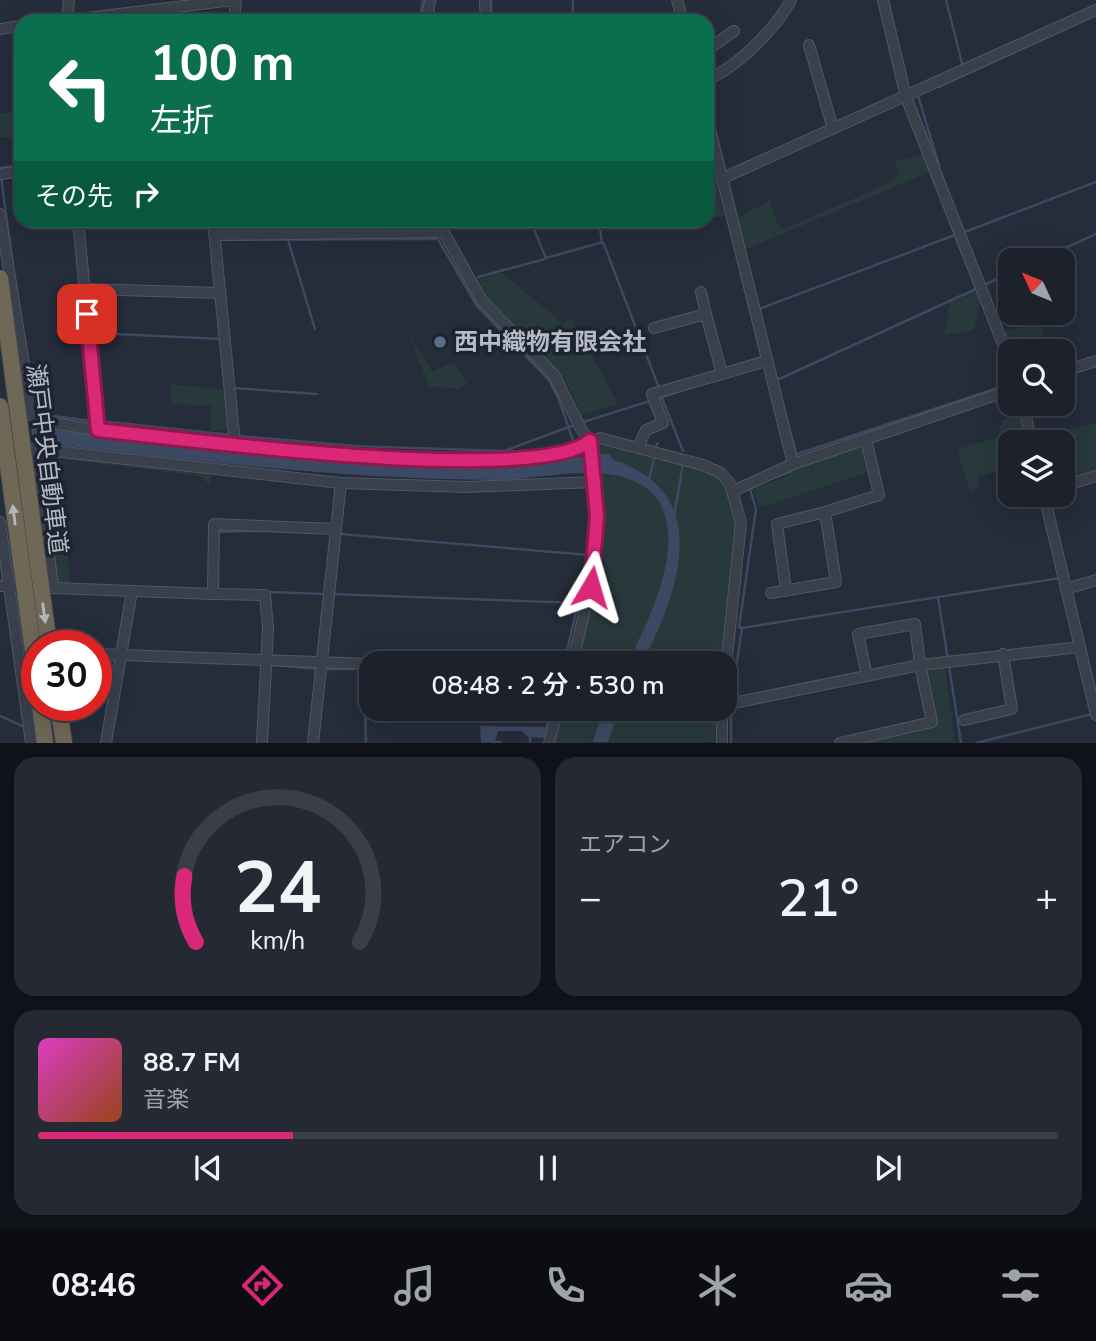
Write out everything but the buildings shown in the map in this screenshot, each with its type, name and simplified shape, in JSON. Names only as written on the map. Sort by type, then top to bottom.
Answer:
[{"type":"highway","name":"瀬戸中央自動車道","points":[[0,278],[47,630]]},
{"type":"highway","name":"瀬戸中央自動車道","points":[[0,405],[30,630]]},
{"type":"highway","points":[[43,721],[46,743]]},
{"type":"highway","points":[[61,721],[64,743]]},
{"type":"street","points":[[113,14],[235,0]]},
{"type":"street","points":[[714,75],[735,63],[785,12],[791,0]]},
{"type":"street","points":[[883,0],[909,97],[1001,339]]},
{"type":"street","points":[[724,178],[909,97],[1095,10]]},
{"type":"street","points":[[714,45],[734,31]]},
{"type":"street","points":[[809,46],[833,130]]},
{"type":"street","points":[[714,169],[724,178],[793,464]]},
{"type":"street","points":[[0,214],[32,415]]},
{"type":"street","points":[[79,228],[88,289],[98,424]]},
{"type":"street","points":[[216,228],[234,438]]},
{"type":"street","points":[[438,228],[438,233],[488,309],[554,375],[590,446],[597,544],[587,610],[575,651]]},
{"type":"street","points":[[218,235],[438,233]]},
{"type":"street","points":[[88,289],[220,293]]},
{"type":"street","points":[[701,292],[722,374]]},
{"type":"street","points":[[654,328],[706,314]]},
{"type":"street","points":[[1075,368],[1096,361]]},
{"type":"street","points":[[638,447],[646,430],[663,423],[654,400],[722,374],[768,364]]},
{"type":"street","points":[[733,491],[793,464],[998,394]]},
{"type":"street","points":[[0,411],[32,415],[45,422],[98,424],[234,438],[394,458],[472,459],[559,455],[610,439],[716,470],[725,477],[733,491],[742,535],[728,651]]},
{"type":"street","points":[[786,590],[777,524],[879,495],[866,439]]},
{"type":"street","points":[[0,445],[341,483],[467,487],[594,479]]},
{"type":"street","points":[[36,449],[53,587]]},
{"type":"street","points":[[1075,483],[1096,476]]},
{"type":"street","points":[[313,743],[341,483]]},
{"type":"street","points":[[1047,507],[1069,589],[1096,713]]},
{"type":"street","points":[[771,593],[836,582],[824,512]]},
{"type":"street","points":[[0,522],[4,586],[18,650],[31,743]]},
{"type":"street","points":[[213,592],[214,524],[335,532]]},
{"type":"street","points":[[1069,589],[1096,580]]},
{"type":"street","points":[[4,586],[265,595],[270,660],[262,743]]},
{"type":"street","points":[[107,743],[132,591]]},
{"type":"street","points":[[841,743],[932,722],[915,624],[858,634],[867,676]]},
{"type":"street","points":[[737,703],[920,665],[1080,647]]},
{"type":"street","points":[[964,720],[1012,709],[1003,654]]},
{"type":"street","points":[[112,655],[270,660],[321,667],[359,665]]},
{"type":"street","points":[[549,743],[555,721]]},
{"type":"street","points":[[722,743],[725,721]]},
{"type":"shaded area","points":[[14,112],[14,137],[0,138],[0,114]]},
{"type":"shaded area","points":[[922,154],[926,156],[930,170],[928,173],[746,249],[738,218],[770,200],[778,225],[783,229],[890,183],[898,175],[895,161]]},
{"type":"shaded area","points":[[714,180],[716,181],[725,216],[714,218]]},
{"type":"shaded area","points":[[502,273],[562,322],[534,347],[486,298],[478,279]]},
{"type":"shaded area","points":[[978,290],[981,299],[974,330],[944,335],[950,303]]},
{"type":"shaded area","points":[[572,318],[618,404],[581,415],[568,386],[535,348]]},
{"type":"shaded area","points":[[1042,326],[1045,339],[1005,339],[1002,332]]},
{"type":"shaded area","points":[[408,334],[432,371],[455,362],[467,385],[458,389],[429,386]]},
{"type":"shaded area","points":[[171,384],[226,390],[230,431],[211,430],[211,406],[171,404]]},
{"type":"shaded area","points":[[1024,416],[1026,430],[1000,430],[1002,420]]},
{"type":"shaded area","points":[[1096,423],[1096,473],[1075,479],[1075,430],[1064,430]]},
{"type":"shaded area","points":[[998,437],[998,471],[978,476],[978,490],[970,492],[957,449]]},
{"type":"shaded area","points":[[607,441],[716,473],[727,488],[738,526],[724,651],[578,651],[594,582],[599,533],[592,450]]},
{"type":"shaded area","points":[[865,447],[871,471],[759,508],[753,490],[788,475],[797,468]]},
{"type":"shaded area","points":[[40,454],[212,473],[210,485],[200,476],[60,459],[70,584],[58,583]]},
{"type":"shaded area","points":[[945,666],[955,742],[867,743],[936,726],[925,671]]},
{"type":"shaded area","points":[[558,721],[719,721],[718,742],[552,743]]},
{"type":"water","points":[[31,427],[160,443],[364,462],[478,466],[609,454],[613,460],[645,475],[666,495],[677,520],[680,547],[676,576],[648,651],[633,651],[662,582],[668,537],[665,517],[657,499],[643,486],[625,477],[582,473],[496,480],[380,476],[264,467],[33,442]]},
{"type":"water","points":[[599,721],[615,721],[608,742],[593,742]]},
{"type":"water","points":[[480,726],[549,727],[546,738],[528,737],[522,731],[498,731],[495,742],[481,743]]},
{"type":"waterway","points":[[420,14],[423,0]]},
{"type":"waterway","points":[[491,0],[492,14]]},
{"type":"waterway","points":[[572,14],[573,0]]},
{"type":"waterway","points":[[946,0],[963,67]]},
{"type":"waterway","points":[[938,87],[1015,52]]},
{"type":"waterway","points":[[918,96],[939,165]]},
{"type":"waterway","points":[[0,168],[14,166]]},
{"type":"waterway","points":[[1,177],[13,266]]},
{"type":"waterway","points":[[962,233],[1096,182]]},
{"type":"waterway","points":[[533,228],[546,258],[603,242],[659,388]]},
{"type":"waterway","points":[[600,228],[602,243]]},
{"type":"waterway","points":[[1065,248],[1096,234]]},
{"type":"waterway","points":[[759,309],[955,235]]},
{"type":"waterway","points":[[436,236],[477,306],[549,380],[573,440]]},
{"type":"waterway","points":[[220,240],[437,239]]},
{"type":"waterway","points":[[288,240],[315,329]]},
{"type":"waterway","points":[[478,277],[545,259]]},
{"type":"waterway","points":[[984,285],[998,279]]},
{"type":"waterway","points":[[777,380],[978,288]]},
{"type":"waterway","points":[[93,333],[223,339]]},
{"type":"waterway","points":[[234,388],[317,394]]},
{"type":"waterway","points":[[797,454],[998,388]]},
{"type":"waterway","points":[[657,399],[680,391]]},
{"type":"waterway","points":[[662,398],[683,451]]},
{"type":"waterway","points":[[580,423],[650,401]]},
{"type":"waterway","points":[[35,410],[44,415],[93,421]]},
{"type":"waterway","points":[[100,421],[232,435]]},
{"type":"waterway","points":[[788,424],[797,457]]},
{"type":"waterway","points":[[239,436],[355,446],[504,451],[574,425]]},
{"type":"waterway","points":[[649,479],[654,459]]},
{"type":"waterway","points":[[674,516],[683,464]]},
{"type":"waterway","points":[[776,477],[792,471]]},
{"type":"waterway","points":[[754,487],[750,489],[756,509],[739,627],[742,628],[1060,578]]},
{"type":"waterway","points":[[218,532],[253,531]]},
{"type":"waterway","points":[[340,534],[589,555]]},
{"type":"waterway","points":[[567,651],[588,561]]},
{"type":"waterway","points":[[268,592],[325,594]]},
{"type":"waterway","points":[[331,594],[580,603]]},
{"type":"waterway","points":[[938,597],[948,660]]},
{"type":"waterway","points":[[737,661],[742,628]]},
{"type":"waterway","points":[[274,665],[318,669]]},
{"type":"waterway","points":[[949,666],[961,743]]},
{"type":"waterway","points":[[325,669],[353,669]]},
{"type":"waterway","points":[[976,743],[1092,714]]},
{"type":"waterway","points":[[0,716],[22,726]]},
{"type":"waterway","points":[[365,721],[366,743]]},
{"type":"waterway","points":[[546,729],[548,721]]},
{"type":"waterway","points":[[731,721],[731,743]]},
{"type":"waterway","points":[[530,735],[530,742]]},
{"type":"waterway","points":[[492,742],[500,742]]},
{"type":"place","name":"西中織物有限会社","points":[[440,342]]},
{"type":"route","points":[[87,314],[98,430],[315,453],[420,459],[559,455],[583,447],[590,441],[597,517],[597,544],[591,587]]}]
